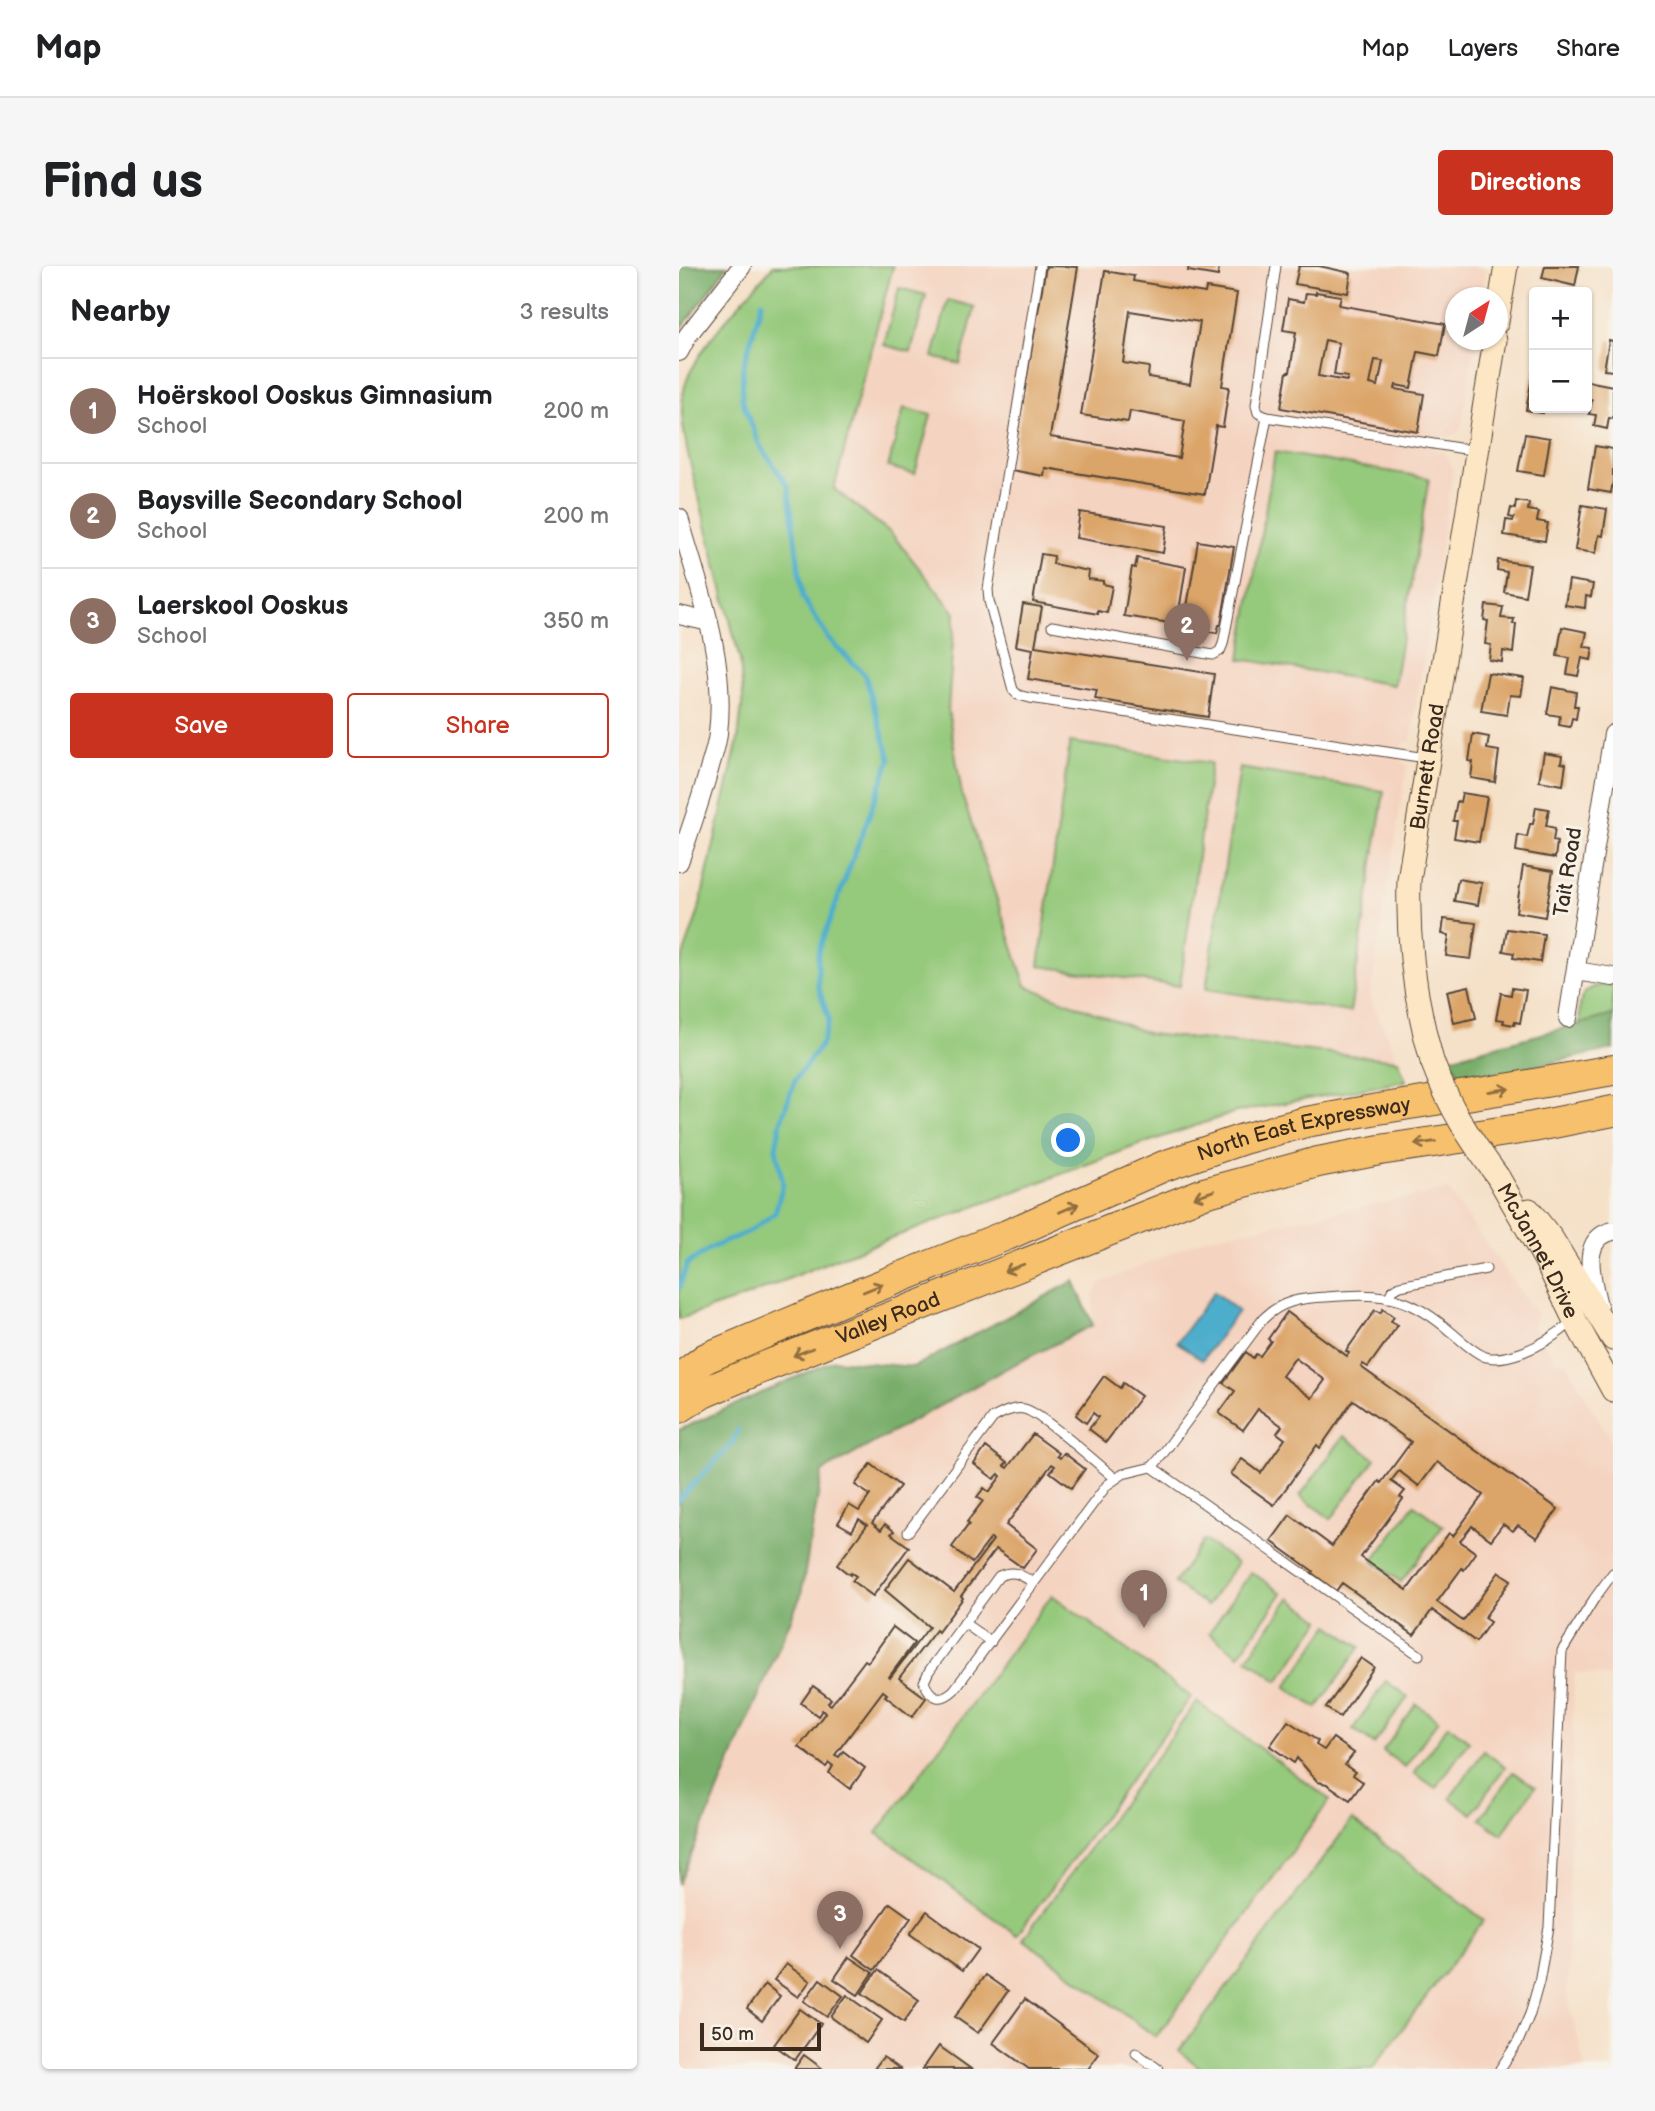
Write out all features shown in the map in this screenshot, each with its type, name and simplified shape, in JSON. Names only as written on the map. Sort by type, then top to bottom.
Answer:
[{"type":"highway","name":"North East Expressway","points":[[1007,1236],[1164,1166],[1243,1139],[1306,1122],[1613,1070]]},
{"type":"highway","name":"North East Expressway","points":[[1100,1234],[1204,1193],[1318,1161],[1533,1127],[1613,1111]]},
{"type":"highway","name":"Valley Road","points":[[679,1408],[703,1393],[764,1367],[1100,1234]]},
{"type":"highway","name":"Valley Road","points":[[679,1379],[692,1360],[1007,1236]]},
{"type":"street","points":[[679,352],[688,335],[743,266]]},
{"type":"street","points":[[1503,287],[1506,266]]},
{"type":"street","name":"Burnett Road","points":[[1494,350],[1409,880],[1408,919],[1413,975],[1432,1061],[1454,1113],[1470,1140],[1498,1177]]},
{"type":"street","points":[[679,518],[709,622],[719,668],[720,708],[718,736],[696,817],[679,862]]},
{"type":"street","points":[[679,615],[709,622]]},
{"type":"street","name":"Tait Road","points":[[1568,1018],[1613,734]]},
{"type":"street","points":[[1576,971],[1613,977]]},
{"type":"street","name":"McJannet Drive","points":[[1498,1177],[1537,1219],[1613,1339]]},
{"type":"street","name":"McJannet Drive","points":[[1498,1177],[1546,1261],[1613,1390]]},
{"type":"street","points":[[1599,1313],[1590,1264],[1591,1251],[1598,1238],[1613,1231]]},
{"type":"street","points":[[1569,1267],[1579,1305],[1579,1313],[1574,1319]]},
{"type":"lane","points":[[1039,266],[988,589],[1013,690],[1018,695],[1030,698],[1428,758]]},
{"type":"lane","points":[[1276,266],[1256,405],[1258,413],[1267,417],[1479,451]]},
{"type":"lane","points":[[1052,626],[1213,655],[1220,651],[1267,417]]},
{"type":"lane","points":[[1388,1298],[1392,1290],[1400,1286],[1486,1269]]},
{"type":"lane","points":[[1034,1583],[1017,1573],[1008,1572],[999,1576],[929,1671],[924,1682],[927,1691],[937,1698],[946,1697],[954,1690],[991,1642],[1107,1485],[1123,1474],[1152,1467],[1262,1319],[1283,1303],[1305,1298],[1359,1295],[1401,1301],[1425,1312],[1485,1357],[1511,1356],[1530,1349],[1543,1343],[1574,1319]]},
{"type":"lane","points":[[908,1532],[993,1418],[1005,1411],[1024,1409],[1040,1417],[1115,1478]]},
{"type":"lane","points":[[1152,1467],[1419,1655]]},
{"type":"lane","points":[[1500,2069],[1518,2042],[1530,2014],[1549,1927],[1562,1651],[1613,1573]]},
{"type":"lane","points":[[964,1623],[991,1642]]},
{"type":"lane","points":[[1136,2053],[1158,2069]]},
{"type":"shaded area","points":[[893,266],[1474,266],[1486,269],[1483,287],[1445,287],[1445,350],[1473,350],[1461,430],[1447,438],[1438,436],[1435,450],[1444,452],[1453,469],[1411,741],[1402,744],[1401,761],[1407,766],[1370,997],[1398,1060],[1149,1034],[1026,987],[962,795],[948,710],[955,613],[834,489]]},
{"type":"shaded area","points":[[1448,1190],[1537,1315],[1534,1325],[1543,1343],[1555,1359],[1566,1363],[1613,1444],[1613,1677],[1574,1672],[1567,1994],[1585,2069],[679,2069],[679,1884],[801,1595],[822,1472],[1009,1367],[1093,1325],[1093,1295],[1099,1284],[1206,1238]]},
{"type":"green space","points":[[679,266],[727,266],[679,332]]},
{"type":"green space","points":[[773,266],[893,266],[834,489],[891,533],[955,613],[948,710],[962,795],[1026,986],[1149,1034],[1398,1060],[1406,1081],[1236,1112],[1133,1147],[833,1260],[745,1297],[679,1319],[679,968],[698,913],[738,740],[743,696],[740,660],[687,450],[682,405],[689,375],[709,342]]},
{"type":"green space","points":[[899,288],[926,295],[911,352],[884,345]]},
{"type":"green space","points":[[948,300],[975,307],[960,364],[933,357]]},
{"type":"green space","points":[[904,408],[931,415],[915,474],[888,467]]},
{"type":"green space","points":[[1275,452],[1429,478],[1394,685],[1240,659]]},
{"type":"green space","points":[[1070,742],[1211,763],[1180,986],[1039,966]]},
{"type":"green space","points":[[1240,768],[1384,791],[1350,1012],[1206,989]]},
{"type":"green space","points":[[1613,985],[1613,1015],[1580,1024],[1583,996],[1591,988]]},
{"type":"green space","points":[[1613,1015],[1613,1049],[1505,1073],[1458,1073],[1451,1058]]},
{"type":"green space","points":[[1074,1281],[1093,1325],[1009,1367],[822,1472],[801,1595],[679,1884],[679,1430],[834,1360],[914,1367]]},
{"type":"green space","points":[[1344,1436],[1375,1459],[1331,1519],[1300,1496]]},
{"type":"green space","points":[[1414,1505],[1443,1526],[1401,1582],[1373,1561]]},
{"type":"green space","points":[[1204,1540],[1237,1563],[1207,1606],[1174,1583]]},
{"type":"green space","points":[[1251,1572],[1282,1593],[1239,1655],[1209,1633]]},
{"type":"green space","points":[[1052,1595],[1191,1697],[1017,1935],[877,1833]]},
{"type":"green space","points":[[1290,1598],[1321,1620],[1278,1681],[1247,1659]]},
{"type":"green space","points":[[1329,1625],[1360,1647],[1317,1708],[1286,1687]]},
{"type":"green space","points":[[1386,1681],[1408,1697],[1374,1744],[1353,1729]]},
{"type":"green space","points":[[1197,1702],[1330,1800],[1156,2037],[1023,1939]]},
{"type":"green space","points":[[1416,1704],[1438,1720],[1405,1767],[1383,1751]]},
{"type":"green space","points":[[1448,1725],[1469,1741],[1436,1788],[1414,1773]]},
{"type":"green space","points":[[1484,1751],[1505,1767],[1472,1814],[1450,1798]]},
{"type":"green space","points":[[1513,1772],[1535,1787],[1502,1834],[1480,1819]]},
{"type":"green space","points":[[1352,1820],[1484,1920],[1372,2069],[1202,2069],[1179,2051]]},
{"type":"water","points":[[1214,1292],[1238,1311],[1202,1360],[1177,1342]]},
{"type":"building","points":[[1046,266],[1078,267],[1050,437],[1179,458],[1185,421],[1130,411],[1128,422],[1081,415],[1105,271],[1134,276],[1133,281],[1205,293],[1206,288],[1237,293],[1222,386],[1229,387],[1223,427],[1216,426],[1205,494],[1045,468],[1044,476],[1011,470]],"holes":[[[1130,311],[1200,322],[1190,384],[1148,377],[1149,367],[1123,363]]]},
{"type":"building","points":[[1189,266],[1219,266],[1218,276],[1188,271]]},
{"type":"building","points":[[1299,266],[1319,266],[1351,273],[1348,293],[1295,284]]},
{"type":"building","points":[[1545,266],[1579,266],[1575,286],[1542,278]]},
{"type":"building","points":[[1306,293],[1341,296],[1339,305],[1445,324],[1439,356],[1418,352],[1411,388],[1396,385],[1395,389],[1424,394],[1418,432],[1281,408],[1296,332],[1283,330],[1288,299],[1304,302]],"holes":[[[1325,340],[1339,343],[1334,375],[1348,377],[1347,381],[1318,376]],[[1375,360],[1383,361],[1378,386],[1370,384]]]},
{"type":"building","points":[[1609,340],[1613,341],[1613,371],[1604,370]]},
{"type":"building","points":[[1592,382],[1613,386],[1613,419],[1609,418],[1607,429],[1594,426],[1596,415],[1589,414],[1592,413]]},
{"type":"building","points":[[1525,434],[1550,438],[1544,475],[1518,471]]},
{"type":"building","points":[[1595,446],[1613,449],[1611,493],[1588,489]]},
{"type":"building","points":[[1516,501],[1529,503],[1528,510],[1539,512],[1537,521],[1548,523],[1545,541],[1504,535],[1506,520],[1513,521],[1514,518],[1509,517],[1511,508],[1515,509]]},
{"type":"building","points":[[1582,505],[1607,509],[1603,536],[1599,535],[1596,553],[1575,550]]},
{"type":"building","points":[[1080,512],[1167,526],[1163,553],[1076,538]]},
{"type":"building","points":[[1198,541],[1234,547],[1221,625],[1217,633],[1186,628],[1185,619]]},
{"type":"building","points":[[1041,554],[1054,556],[1053,564],[1089,571],[1088,579],[1103,581],[1103,584],[1112,586],[1107,613],[1098,611],[1098,614],[1033,602]]},
{"type":"building","points":[[1137,558],[1186,567],[1177,624],[1124,616],[1132,567],[1135,568]]},
{"type":"building","points":[[1498,560],[1530,565],[1525,596],[1504,592],[1507,572],[1497,570]]},
{"type":"building","points":[[1569,580],[1593,584],[1591,597],[1586,596],[1585,608],[1565,605]]},
{"type":"building","points":[[1023,604],[1042,607],[1035,646],[1214,674],[1208,717],[1095,699],[1097,690],[1028,679],[1033,649],[1016,646]]},
{"type":"building","points":[[1486,605],[1503,607],[1501,618],[1514,619],[1513,624],[1516,624],[1513,653],[1503,651],[1502,662],[1489,660],[1491,645],[1485,644],[1488,621],[1484,620]]},
{"type":"building","points":[[1562,627],[1587,632],[1584,647],[1593,648],[1591,660],[1582,658],[1578,676],[1567,674],[1570,658],[1557,656]]},
{"type":"building","points":[[1488,673],[1524,678],[1521,696],[1510,695],[1507,715],[1481,711]]},
{"type":"building","points":[[1552,687],[1576,692],[1576,719],[1572,718],[1570,727],[1559,725],[1560,716],[1547,714]]},
{"type":"building","points":[[1473,734],[1489,737],[1487,749],[1499,751],[1495,782],[1471,778],[1473,762],[1469,761]]},
{"type":"building","points":[[1544,753],[1562,756],[1561,763],[1566,764],[1563,785],[1539,781]]},
{"type":"building","points":[[1462,793],[1487,797],[1479,842],[1454,838],[1457,821],[1453,821],[1457,801],[1460,802]]},
{"type":"building","points":[[1536,807],[1549,809],[1546,826],[1555,828],[1555,858],[1516,851],[1518,835],[1527,837]]},
{"type":"building","points":[[1523,866],[1553,871],[1545,917],[1516,912]]},
{"type":"building","points":[[1458,879],[1482,883],[1478,905],[1454,901]]},
{"type":"building","points":[[1444,919],[1476,923],[1471,959],[1446,956],[1449,935],[1442,934]]},
{"type":"building","points":[[1507,929],[1544,934],[1540,962],[1513,958],[1514,953],[1503,951]]},
{"type":"building","points":[[1469,986],[1476,1018],[1454,1023],[1447,991]]},
{"type":"building","points":[[1512,988],[1526,990],[1520,1023],[1515,1022],[1514,1025],[1496,1019],[1501,993],[1511,995]]},
{"type":"building","points":[[1383,1309],[1394,1317],[1391,1321],[1398,1325],[1368,1367],[1363,1364],[1361,1367],[1558,1509],[1537,1538],[1518,1525],[1513,1531],[1503,1524],[1491,1540],[1472,1526],[1460,1541],[1476,1553],[1437,1602],[1463,1621],[1499,1572],[1511,1580],[1484,1618],[1490,1622],[1476,1642],[1432,1610],[1414,1635],[1342,1583],[1336,1591],[1271,1541],[1290,1515],[1332,1546],[1411,1442],[1353,1400],[1320,1448],[1317,1445],[1274,1505],[1231,1474],[1242,1459],[1261,1473],[1285,1439],[1277,1433],[1282,1426],[1258,1409],[1243,1430],[1219,1413],[1235,1391],[1223,1383],[1246,1352],[1253,1358],[1256,1354],[1260,1356],[1287,1312],[1347,1356],[1349,1353],[1346,1351],[1375,1310],[1380,1313]],"holes":[[[1295,1358],[1325,1380],[1312,1398],[1282,1376]],[[1437,1462],[1483,1495],[1453,1536],[1449,1533],[1407,1590],[1361,1557],[1403,1499],[1400,1497],[1405,1491],[1391,1481],[1399,1471],[1419,1486]]]},
{"type":"building","points":[[1104,1376],[1120,1388],[1123,1383],[1141,1396],[1106,1442],[1089,1429],[1098,1417],[1093,1413],[1086,1423],[1076,1415]]},
{"type":"building","points":[[1033,1434],[1059,1453],[1057,1456],[1060,1458],[1064,1453],[1085,1469],[1071,1488],[1050,1472],[1055,1466],[1052,1464],[1006,1525],[1037,1549],[1023,1568],[996,1549],[938,1632],[936,1630],[899,1678],[926,1698],[912,1717],[885,1696],[887,1694],[883,1691],[835,1755],[839,1757],[843,1751],[865,1768],[850,1789],[829,1773],[833,1766],[829,1763],[826,1767],[799,1747],[825,1713],[822,1710],[818,1716],[801,1703],[813,1686],[831,1699],[828,1703],[831,1705],[865,1660],[868,1662],[893,1627],[914,1643],[890,1678],[929,1627],[885,1590],[909,1558],[954,1592],[993,1540],[991,1538],[972,1563],[952,1547],[983,1501],[977,1497],[984,1488],[989,1492],[1001,1476],[999,1474],[994,1479],[974,1464],[986,1447],[1007,1463],[1004,1466],[1007,1468]]},
{"type":"building","points":[[871,1464],[900,1486],[872,1523],[881,1530],[885,1524],[894,1531],[891,1534],[909,1547],[873,1596],[852,1581],[856,1576],[851,1573],[850,1575],[837,1565],[867,1525],[859,1519],[852,1531],[838,1523],[849,1505],[859,1511],[870,1495],[855,1485]]},
{"type":"building","points":[[1361,1658],[1374,1667],[1340,1717],[1326,1708]]},
{"type":"building","points":[[1288,1721],[1318,1741],[1316,1745],[1324,1750],[1333,1738],[1354,1753],[1345,1765],[1363,1782],[1350,1800],[1327,1784],[1318,1782],[1297,1758],[1294,1763],[1270,1746]]},
{"type":"building","points":[[890,1903],[911,1918],[874,1970],[853,1955]]},
{"type":"building","points":[[927,1911],[978,1949],[962,1971],[910,1934]]},
{"type":"building","points":[[849,1957],[873,1973],[858,1995],[834,1979]]},
{"type":"building","points":[[786,1964],[810,1981],[798,1997],[774,1980]]},
{"type":"building","points":[[878,1970],[919,2000],[904,2022],[862,1993]]},
{"type":"building","points":[[985,1975],[1008,1991],[978,2033],[955,2017]]},
{"type":"building","points":[[820,1979],[843,1996],[827,2017],[804,2001]]},
{"type":"building","points":[[765,1984],[780,1996],[762,2021],[747,2009]]},
{"type":"building","points":[[847,1995],[882,2020],[866,2043],[831,2017]]},
{"type":"building","points":[[1025,1999],[1099,2054],[1088,2069],[1029,2069],[993,2043]]},
{"type":"building","points":[[800,2009],[821,2024],[795,2060],[774,2045]]},
{"type":"building","points":[[939,2046],[971,2069],[923,2069]]},
{"type":"building","points":[[804,2055],[823,2069],[794,2069]]},
{"type":"building","points":[[883,2057],[889,2061],[900,2069],[874,2069]]},
{"type":"waterway","points":[[679,1288],[687,1264],[711,1248],[750,1231],[775,1213],[783,1184],[776,1148],[781,1121],[795,1080],[822,1043],[829,1020],[818,986],[818,952],[890,759],[865,675],[829,639],[803,598],[788,486],[760,446],[742,400],[743,367],[762,302]]},
{"type":"waterway","points":[[679,1499],[731,1445],[738,1430]]},
{"type":"place","name":"Baysville Secondary School","points":[[1187,661]]},
{"type":"place","name":"Hoërskool Ooskus Gimnasium","points":[[1144,1628]]},
{"type":"place","name":"Laerskool Ooskus","points":[[840,1949]]}]
